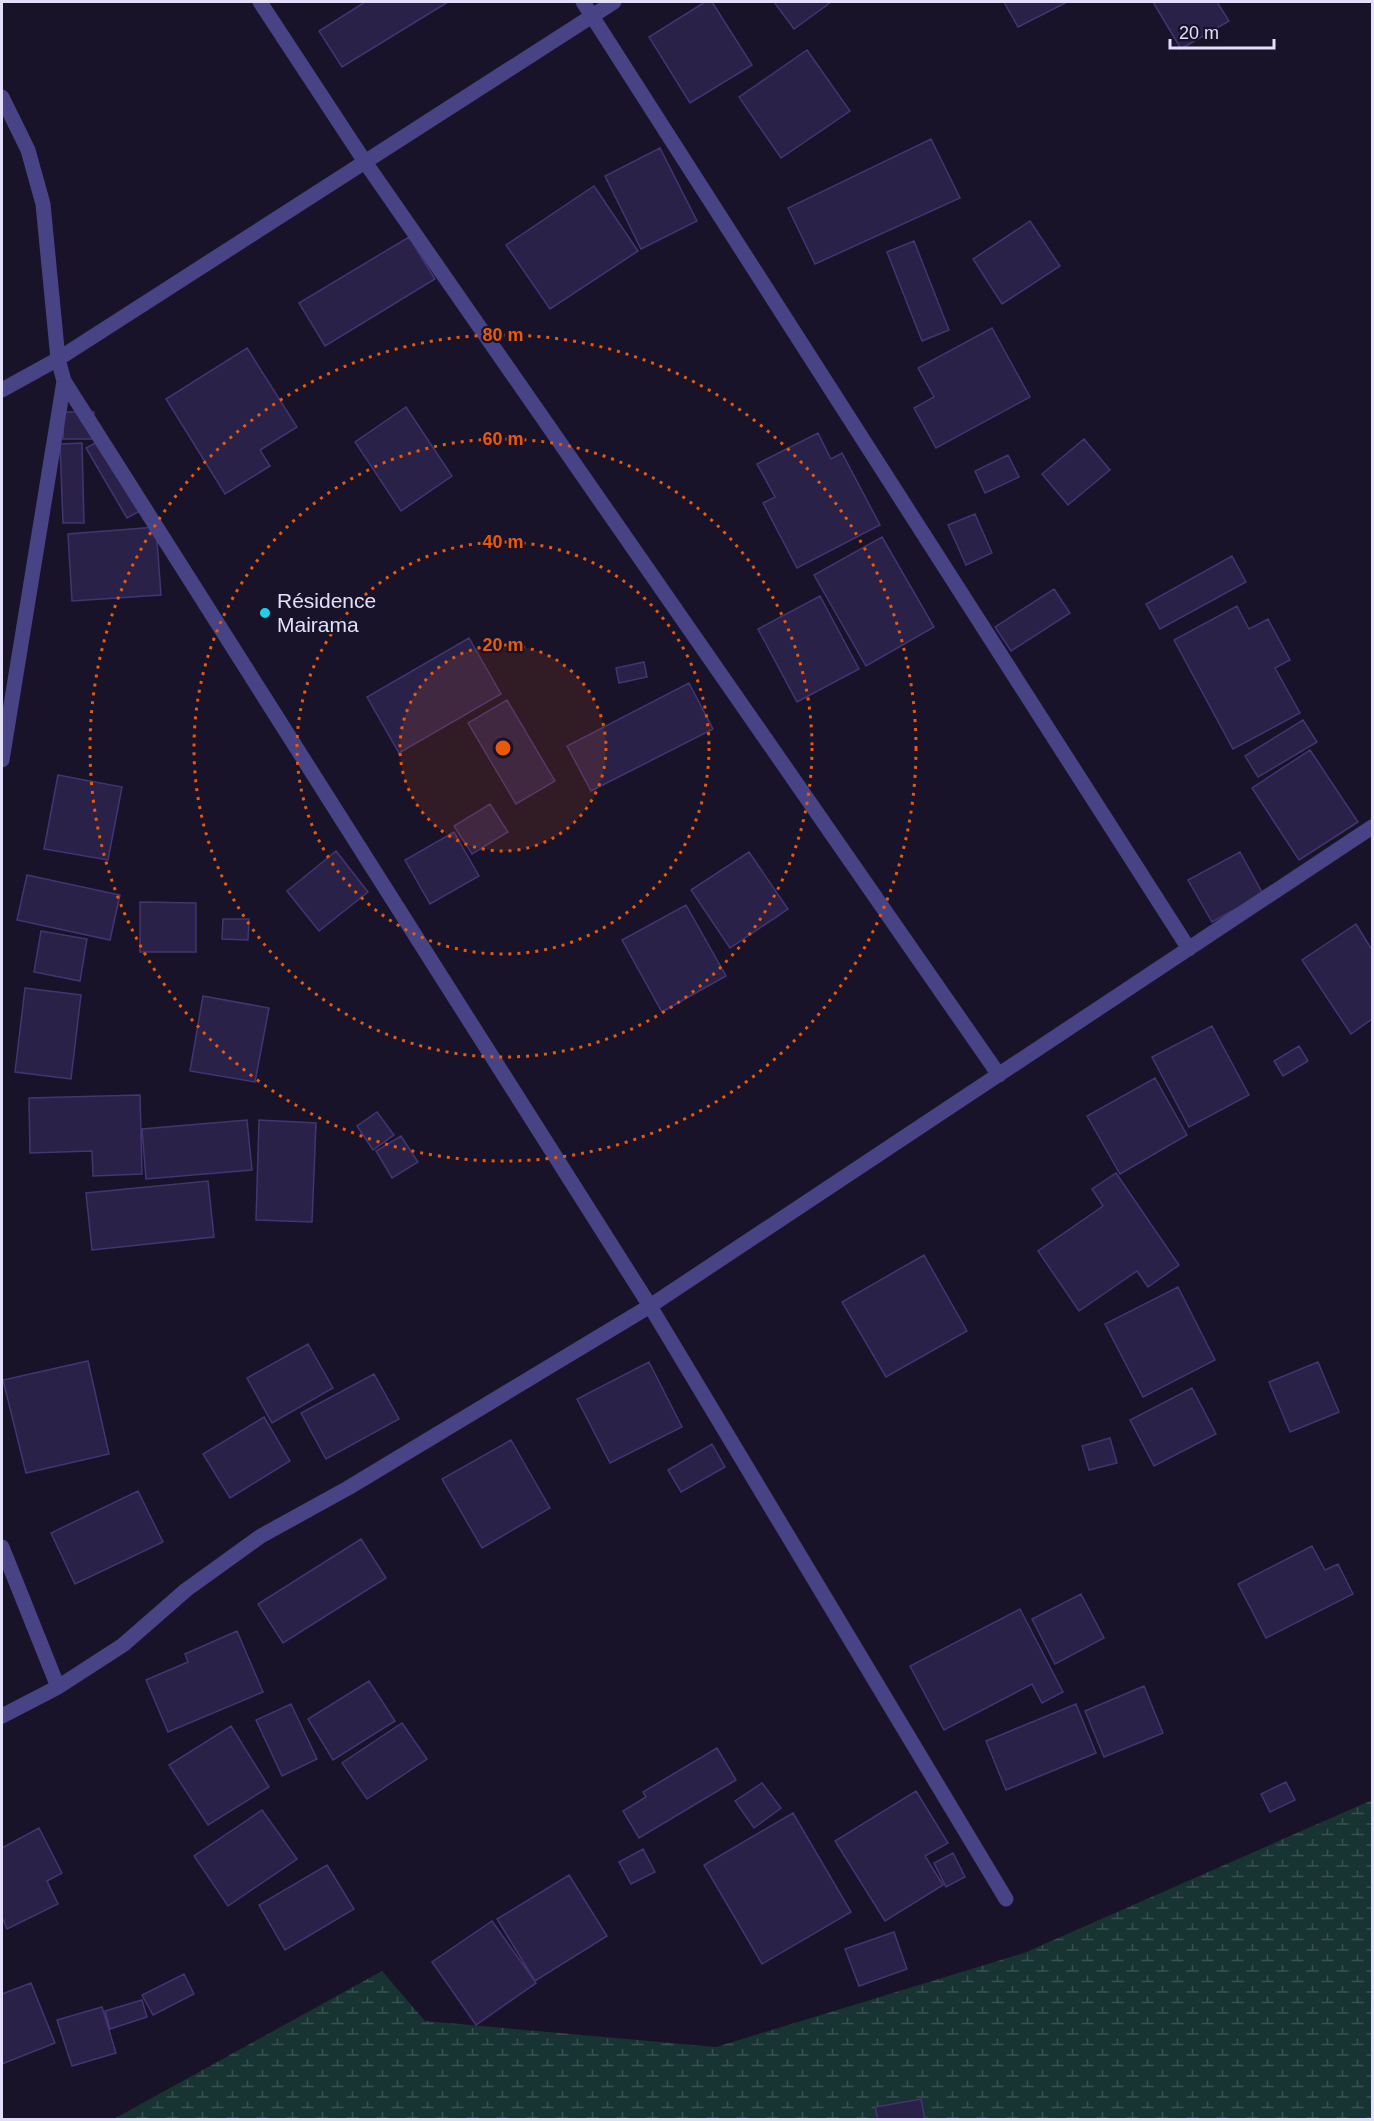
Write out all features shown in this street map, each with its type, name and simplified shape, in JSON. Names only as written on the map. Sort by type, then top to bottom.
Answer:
[{"type":"street","points":[[260,2],[365,162],[999,1075]]},
{"type":"street","points":[[584,2],[1189,949]]},
{"type":"street","points":[[2,390],[57,358],[614,2]]},
{"type":"street","points":[[2,97],[28,150],[42,204],[57,358],[64,381],[650,1306],[1006,1899]]},
{"type":"street","points":[[2,760],[64,381]]},
{"type":"street","points":[[2,1716],[58,1687],[123,1645],[186,1590],[261,1536],[348,1488],[650,1306],[1372,827]]},
{"type":"street","points":[[2,1547],[58,1687]]},
{"type":"green space","points":[[1372,1800],[1372,2119],[112,2120],[382,1971],[425,2021],[716,2047],[1024,1953]]},
{"type":"building","points":[[365,2],[448,2],[342,67],[319,31]]},
{"type":"building","points":[[705,2],[712,2],[752,65],[690,103],[649,37]]},
{"type":"building","points":[[774,2],[831,2],[794,29]]},
{"type":"building","points":[[1004,2],[1067,2],[1018,27]]},
{"type":"building","points":[[1153,2],[1217,2],[1229,21],[1181,49]]},
{"type":"building","points":[[807,50],[850,111],[781,158],[739,97]]},
{"type":"building","points":[[931,139],[960,198],[815,264],[788,208]]},
{"type":"building","points":[[660,148],[697,221],[641,249],[605,176]]},
{"type":"building","points":[[594,186],[638,251],[550,309],[506,245]]},
{"type":"building","points":[[1030,221],[1060,266],[1002,304],[973,259]]},
{"type":"building","points":[[409,237],[435,279],[325,346],[299,303]]},
{"type":"building","points":[[914,241],[949,330],[922,341],[887,252]]},
{"type":"building","points":[[992,328],[1030,397],[936,448],[914,408],[934,397],[918,368]]},
{"type":"building","points":[[247,348],[297,427],[260,450],[270,466],[225,494],[166,399]]},
{"type":"building","points":[[406,407],[452,476],[401,511],[355,442]]},
{"type":"building","points":[[64,412],[94,412],[93,439],[63,439]]},
{"type":"building","points":[[818,433],[831,459],[842,453],[880,525],[797,568],[763,503],[775,497],[757,464]]},
{"type":"building","points":[[106,437],[147,507],[127,518],[86,448]]},
{"type":"building","points":[[1084,439],[1110,470],[1068,505],[1042,474]]},
{"type":"building","points":[[82,443],[84,523],[63,523],[60,444]]},
{"type":"building","points":[[1008,455],[1019,477],[985,493],[975,471]]},
{"type":"building","points":[[975,514],[992,553],[966,565],[948,525]]},
{"type":"building","points":[[156,527],[161,595],[72,601],[68,534]]},
{"type":"building","points":[[882,537],[934,627],[866,666],[814,575]]},
{"type":"building","points":[[1232,556],[1246,582],[1160,629],[1146,604]]},
{"type":"building","points":[[1054,589],[1070,613],[1011,651],[995,627]]},
{"type":"building","points":[[820,596],[859,669],[797,702],[758,629]]},
{"type":"building","points":[[1237,606],[1249,629],[1268,619],[1290,660],[1275,668],[1300,713],[1233,749],[1174,640]]},
{"type":"building","points":[[469,638],[501,694],[399,753],[367,697]]},
{"type":"building","points":[[644,662],[647,677],[619,683],[616,668]]},
{"type":"building","points":[[689,683],[713,729],[591,791],[567,746]]},
{"type":"building","points":[[507,700],[555,781],[516,804],[468,723]]},
{"type":"building","points":[[1303,720],[1317,742],[1258,777],[1245,756]]},
{"type":"building","points":[[1310,750],[1358,822],[1299,860],[1252,788]]},
{"type":"building","points":[[58,775],[122,787],[108,860],[44,849]]},
{"type":"building","points":[[490,804],[508,832],[472,854],[454,826]]},
{"type":"building","points":[[454,832],[479,876],[430,904],[405,860]]},
{"type":"building","points":[[336,851],[368,892],[319,931],[287,891]]},
{"type":"building","points":[[749,852],[788,909],[730,948],[691,890]]},
{"type":"building","points":[[1240,852],[1263,894],[1212,922],[1188,880]]},
{"type":"building","points":[[27,875],[120,895],[110,940],[17,920]]},
{"type":"building","points":[[140,902],[196,903],[196,952],[140,952]]},
{"type":"building","points":[[686,905],[726,976],[662,1012],[622,940]]},
{"type":"building","points":[[223,919],[249,919],[248,940],[222,939]]},
{"type":"building","points":[[1356,924],[1372,950],[1372,1019],[1351,1034],[1302,960]]},
{"type":"building","points":[[41,931],[87,939],[80,981],[34,972]]},
{"type":"building","points":[[25,988],[81,995],[71,1079],[15,1072]]},
{"type":"building","points":[[203,996],[269,1008],[255,1082],[190,1071]]},
{"type":"building","points":[[1212,1026],[1249,1095],[1189,1127],[1152,1057]]},
{"type":"building","points":[[1299,1046],[1308,1061],[1283,1076],[1274,1061]]},
{"type":"building","points":[[1155,1078],[1187,1135],[1120,1174],[1087,1116]]},
{"type":"building","points":[[140,1095],[142,1174],[93,1176],[92,1151],[30,1153],[29,1098]]},
{"type":"building","points":[[377,1112],[394,1135],[373,1150],[357,1126]]},
{"type":"building","points":[[247,1120],[252,1170],[146,1179],[142,1129]]},
{"type":"building","points":[[259,1120],[316,1123],[312,1222],[256,1220]]},
{"type":"building","points":[[401,1136],[418,1162],[392,1178],[376,1151]]},
{"type":"building","points":[[1116,1173],[1179,1265],[1148,1287],[1137,1271],[1079,1311],[1038,1251],[1103,1206],[1092,1189]]},
{"type":"building","points":[[208,1181],[214,1237],[92,1250],[86,1193]]},
{"type":"building","points":[[924,1255],[967,1331],[886,1377],[842,1302]]},
{"type":"building","points":[[1178,1287],[1215,1360],[1143,1397],[1105,1324]]},
{"type":"building","points":[[308,1344],[333,1388],[272,1423],[247,1378]]},
{"type":"building","points":[[88,1361],[109,1454],[26,1473],[3,1380]]},
{"type":"building","points":[[649,1362],[682,1427],[610,1463],[577,1399]]},
{"type":"building","points":[[1318,1362],[1339,1412],[1290,1432],[1269,1382]]},
{"type":"building","points":[[374,1374],[399,1419],[326,1459],[301,1413]]},
{"type":"building","points":[[1192,1388],[1216,1434],[1154,1466],[1130,1420]]},
{"type":"building","points":[[264,1417],[290,1461],[230,1498],[203,1454]]},
{"type":"building","points":[[1110,1438],[1117,1463],[1089,1470],[1082,1446]]},
{"type":"building","points":[[511,1440],[550,1508],[482,1548],[442,1479]]},
{"type":"building","points":[[712,1444],[725,1467],[681,1492],[668,1470]]},
{"type":"building","points":[[138,1491],[163,1542],[75,1584],[51,1533]]},
{"type":"building","points":[[361,1539],[386,1578],[283,1643],[258,1604]]},
{"type":"building","points":[[1312,1546],[1325,1570],[1338,1564],[1353,1594],[1266,1638],[1238,1584]]},
{"type":"building","points":[[1081,1594],[1104,1638],[1055,1664],[1032,1619]]},
{"type":"building","points":[[1020,1609],[1063,1692],[1042,1703],[1032,1684],[944,1730],[910,1666]]},
{"type":"building","points":[[237,1631],[263,1692],[168,1732],[146,1680],[188,1662],[185,1654]]},
{"type":"building","points":[[369,1681],[395,1721],[333,1760],[308,1719]]},
{"type":"building","points":[[1144,1686],[1163,1733],[1104,1757],[1085,1711]]},
{"type":"building","points":[[291,1704],[317,1759],[282,1776],[256,1720]]},
{"type":"building","points":[[1076,1704],[1096,1753],[1006,1790],[986,1741]]},
{"type":"building","points":[[402,1723],[427,1759],[367,1799],[342,1763]]},
{"type":"building","points":[[231,1726],[269,1787],[208,1825],[169,1765]]},
{"type":"building","points":[[717,1748],[736,1780],[639,1838],[623,1811],[646,1797],[643,1792]]},
{"type":"building","points":[[1286,1782],[1295,1800],[1270,1812],[1261,1794]]},
{"type":"building","points":[[762,1783],[781,1808],[754,1828],[735,1801]]},
{"type":"building","points":[[916,1791],[948,1843],[925,1856],[943,1885],[885,1921],[835,1841]]},
{"type":"building","points":[[262,1810],[297,1859],[228,1906],[194,1856]]},
{"type":"building","points":[[793,1813],[851,1912],[762,1964],[704,1865]]},
{"type":"building","points":[[39,1828],[62,1873],[47,1881],[58,1904],[7,1929],[2,1917],[2,1848]]},
{"type":"building","points":[[643,1849],[655,1872],[631,1884],[619,1862]]},
{"type":"building","points":[[953,1853],[965,1877],[946,1887],[934,1863]]},
{"type":"building","points":[[327,1865],[354,1909],[285,1950],[259,1905]]},
{"type":"building","points":[[569,1875],[607,1936],[535,1981],[497,1919]]},
{"type":"building","points":[[492,1921],[536,1983],[476,2025],[432,1962]]},
{"type":"building","points":[[894,1932],[907,1969],[859,1986],[845,1949]]},
{"type":"building","points":[[184,1974],[194,1994],[153,2015],[142,1995]]},
{"type":"building","points":[[31,1983],[55,2043],[2,2064],[2,1994]]},
{"type":"building","points":[[142,2000],[147,2017],[110,2029],[105,2011]]},
{"type":"building","points":[[102,2007],[116,2053],[72,2066],[57,2020]]},
{"type":"building","points":[[921,2099],[925,2120],[878,2120],[875,2107]]},
{"type":"place","name":"Résidence Mairama","points":[[265,613]]}]
